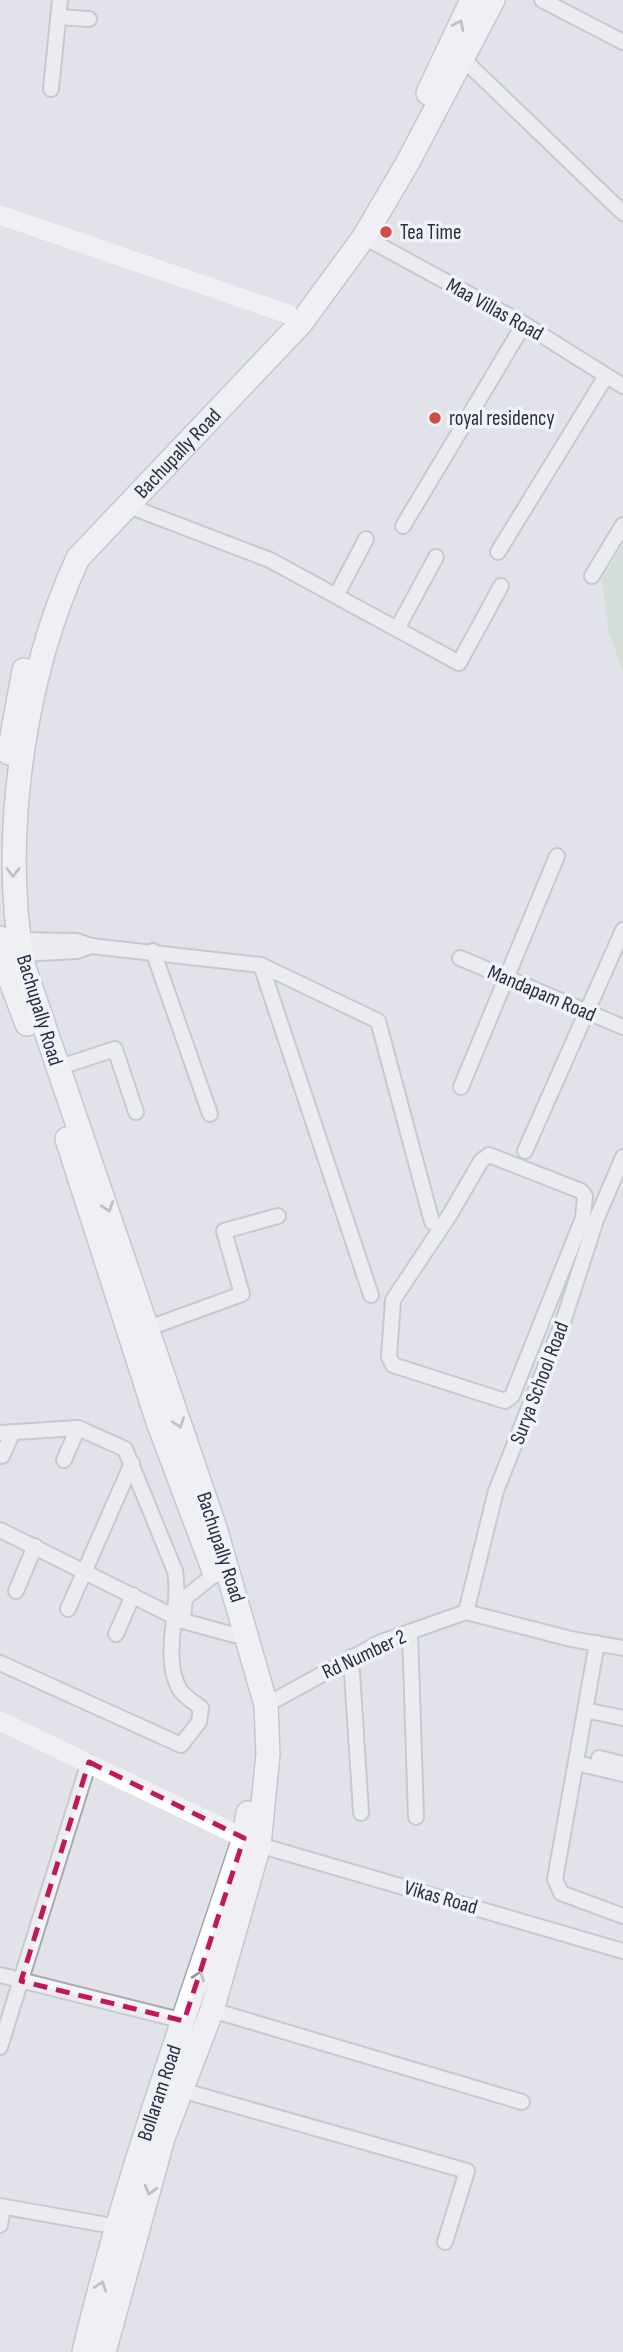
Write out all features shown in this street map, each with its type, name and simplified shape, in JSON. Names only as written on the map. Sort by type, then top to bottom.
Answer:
[{"type":"main road","name":"Bachupally Road","points":[[0,829],[15,713],[26,660],[48,591],[66,550],[113,496],[267,341],[342,242],[389,168],[472,0]]},
{"type":"main road","name":"Bachupally Road","points":[[251,1841],[268,1754],[266,1705],[243,1618],[198,1503],[158,1422],[54,1097],[7,971],[13,944],[13,859],[21,772],[42,655],[58,602],[78,558],[301,323],[364,237],[493,0]]},
{"type":"main road","name":"Bachupally Road","points":[[13,944],[108,1207],[198,1503],[215,1574],[234,1635],[252,1719],[251,1841]]},
{"type":"main road","name":"Bollaram Road","points":[[104,2352],[163,2138],[212,2010],[251,1841]]},
{"type":"main road","name":"Bollaram Road","points":[[84,2352],[118,2227],[184,2021],[251,1841]]},
{"type":"street","points":[[51,89],[60,0]]},
{"type":"street","points":[[542,0],[623,42]]},
{"type":"street","points":[[58,17],[89,19]]},
{"type":"street","points":[[463,58],[623,213]]},
{"type":"street","points":[[0,215],[288,314]]},
{"type":"street","name":"Maa Villas Road","points":[[364,237],[524,324],[623,386]]},
{"type":"street","points":[[403,526],[524,324]]},
{"type":"street","points":[[498,552],[606,376]]},
{"type":"street","points":[[126,505],[270,559],[459,663],[501,586]]},
{"type":"street","points":[[592,576],[623,525]]},
{"type":"street","points":[[336,596],[366,539]]},
{"type":"street","points":[[397,629],[436,557]]},
{"type":"street","points":[[461,1087],[556,856]]},
{"type":"street","points":[[525,1151],[623,930]]},
{"type":"street","points":[[13,944],[77,941],[91,946],[261,965],[377,1021],[432,1222]]},
{"type":"street","points":[[153,951],[210,1114]]},
{"type":"street","name":"Mandapam Road","points":[[460,958],[623,1027]]},
{"type":"street","points":[[261,965],[371,1295]]},
{"type":"street","points":[[57,1068],[115,1049],[136,1112]]},
{"type":"street","points":[[489,1155],[581,1191],[585,1196],[589,1219],[542,1315],[509,1400],[505,1401],[393,1365],[389,1357],[393,1300],[449,1216],[484,1157],[489,1155]]},
{"type":"street","name":"Surya School Road","points":[[466,1612],[490,1511],[563,1322],[589,1219],[623,1157]]},
{"type":"street","points":[[146,1329],[242,1294],[225,1231],[278,1216]]},
{"type":"street","points":[[542,1315],[563,1322]]},
{"type":"street","points":[[517,1383],[536,1390]]},
{"type":"street","points":[[64,1460],[78,1428]]},
{"type":"street","points":[[2,1456],[7,1432],[78,1428],[125,1449],[175,1570],[179,1588],[180,1619]]},
{"type":"street","points":[[68,1609],[132,1463]]},
{"type":"street","points":[[0,1530],[84,1569],[180,1619],[234,1635]]},
{"type":"street","points":[[16,1591],[35,1546]]},
{"type":"street","points":[[0,1663],[181,1745],[199,1722],[201,1709],[180,1690],[171,1661],[185,1598],[215,1574]]},
{"type":"street","points":[[116,1634],[132,1595]]},
{"type":"street","points":[[466,1612],[623,1648]]},
{"type":"street","name":"Rd Number 2","points":[[266,1705],[351,1657],[466,1612]]},
{"type":"street","points":[[410,1632],[416,1817]]},
{"type":"street","points":[[597,1643],[555,1879],[561,1894],[623,1916]]},
{"type":"street","points":[[351,1657],[361,1814]]},
{"type":"street","points":[[585,1710],[623,1718]]},
{"type":"street","points":[[0,1721],[251,1841]]},
{"type":"street","points":[[599,1758],[623,1764]]},
{"type":"street","points":[[0,2047],[89,1762]]},
{"type":"street","points":[[576,1763],[623,1774]]},
{"type":"street","name":"Vikas Road","points":[[251,1841],[623,1951]]},
{"type":"street","points":[[0,1975],[184,2021]]},
{"type":"street","points":[[212,2010],[522,2102]]},
{"type":"street","points":[[181,2090],[467,2171],[445,2242]]},
{"type":"street","points":[[0,2225],[1,2206],[118,2227]]},
{"type":"highlighted area","points":[[89,1762],[244,1838],[184,2021],[21,1981]]},
{"type":"green space","points":[[623,544],[623,671],[609,634],[602,580]]},
{"type":"place","name":"Tea Time","points":[[386,232]]},
{"type":"place","name":"royal residency","points":[[435,418]]}]
